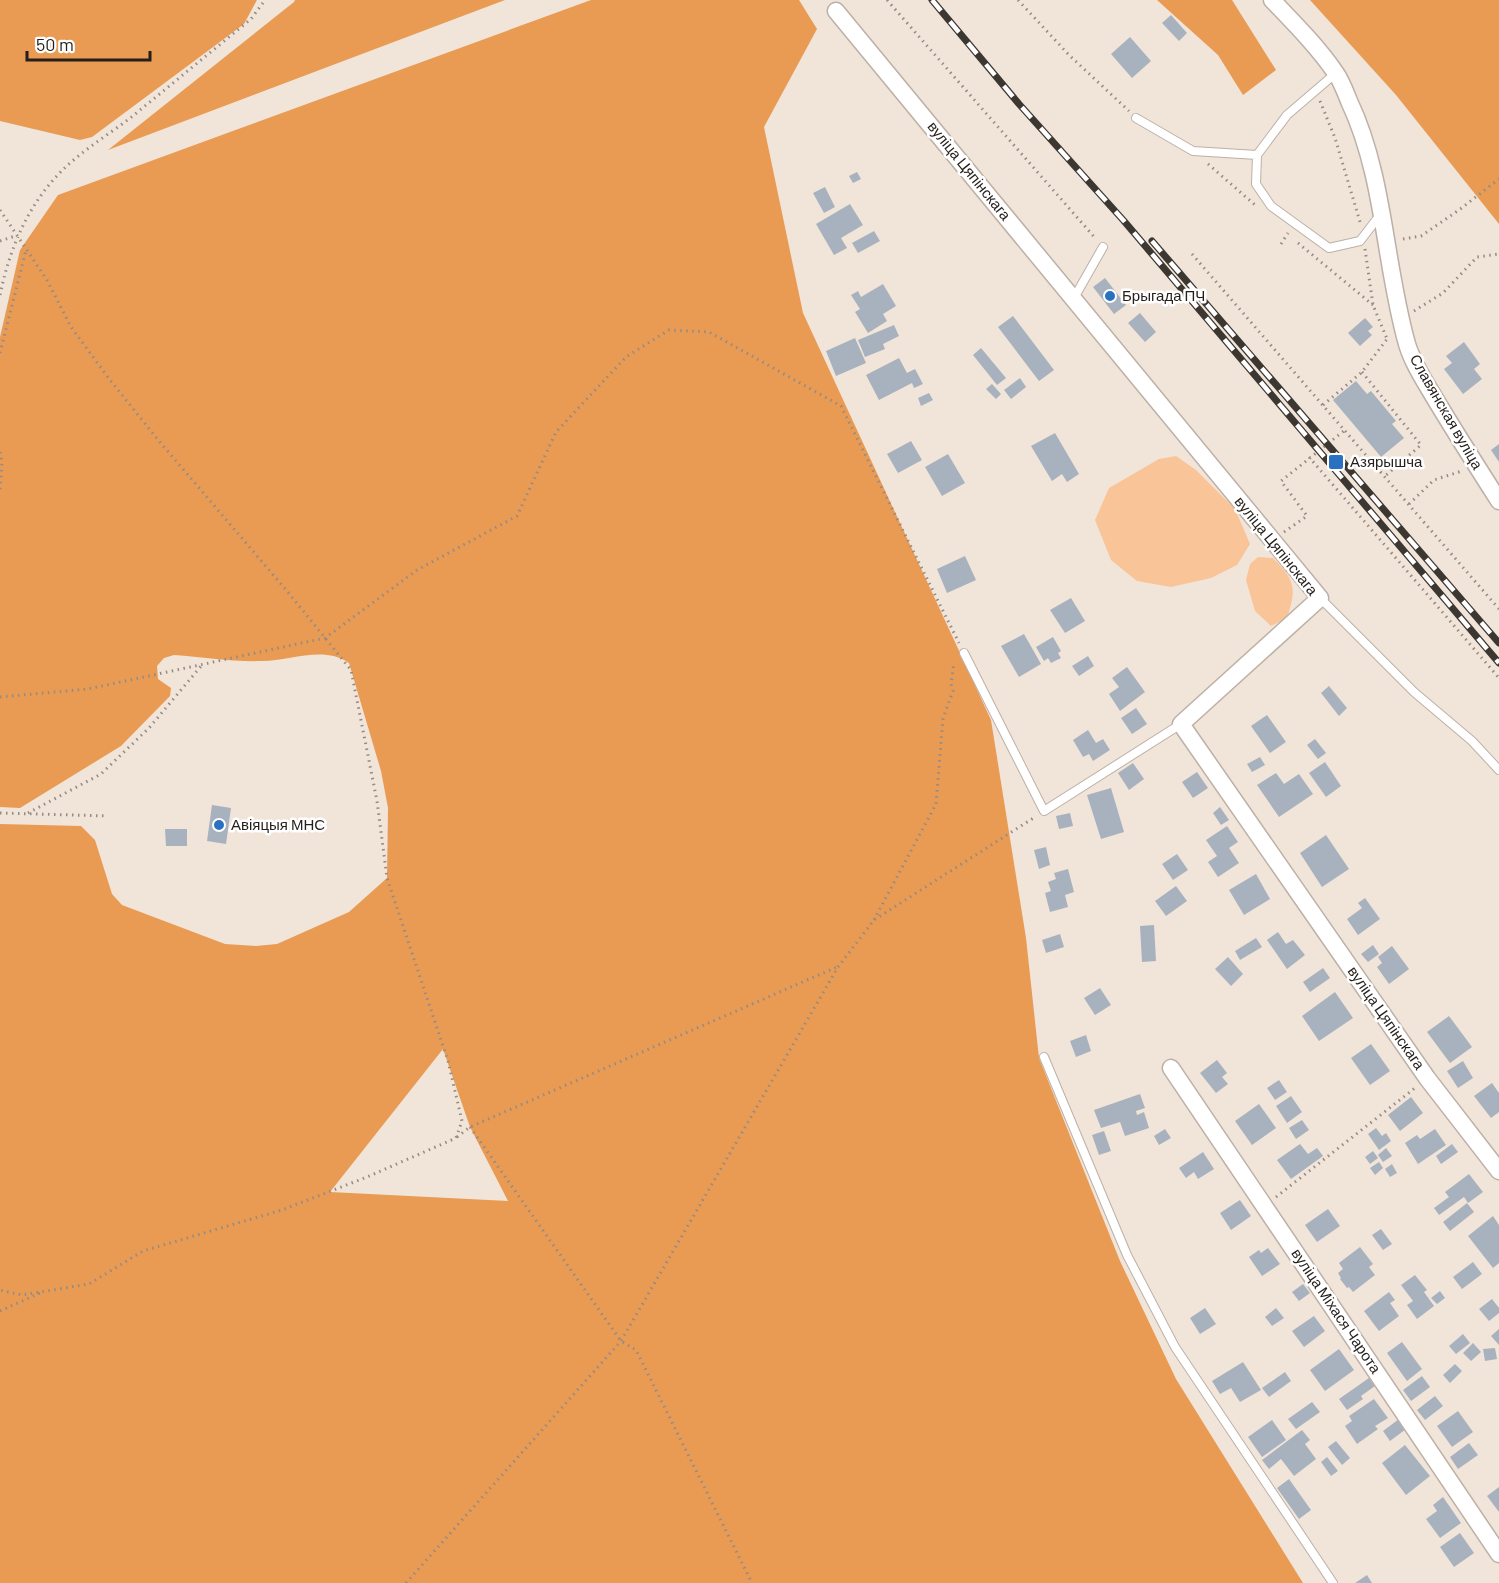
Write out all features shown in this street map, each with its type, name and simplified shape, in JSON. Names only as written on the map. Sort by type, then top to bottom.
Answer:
[{"type":"street","name":"Славянская вуліца","points":[[1272,0],[1305,34],[1336,73],[1355,112],[1367,146],[1383,212],[1392,284],[1407,346],[1420,374],[1499,501]]},
{"type":"street","name":"вуліца Цяпінскага","points":[[836,11],[1320,598],[1181,724],[1427,1078],[1499,1171]]},
{"type":"street","name":"вуліца Міхася Чарота","points":[[1172,1068],[1499,1554]]},
{"type":"lane","points":[[1336,73],[1287,115],[1257,155],[1256,184],[1271,206],[1329,248],[1360,240],[1383,212]]},
{"type":"lane","points":[[1136,118],[1192,152],[1257,155]]},
{"type":"lane","points":[[1074,298],[1103,247]]},
{"type":"lane","points":[[1320,598],[1414,692],[1472,741],[1499,770]]},
{"type":"lane","points":[[964,653],[1044,811],[1181,724]]},
{"type":"lane","points":[[1044,1057],[1127,1255],[1175,1347],[1333,1583]]},
{"type":"path","points":[[0,295],[6,266],[17,235],[42,194],[74,159],[131,117],[251,19],[265,0]]},
{"type":"path","points":[[887,0],[1103,247]]},
{"type":"path","points":[[1018,0],[1069,55],[1136,118]]},
{"type":"path","points":[[1316,91],[1338,148],[1364,237],[1373,305],[1387,339]]},
{"type":"path","points":[[1386,242],[1421,236],[1499,179]]},
{"type":"path","points":[[0,210],[47,280],[70,327],[110,380],[351,670],[377,801],[387,878],[448,1061],[462,1121],[456,1138]]},
{"type":"path","points":[[0,241],[17,235]]},
{"type":"path","points":[[0,353],[26,250]]},
{"type":"path","points":[[1192,254],[1499,609]]},
{"type":"path","points":[[1323,405],[1362,372],[1401,319],[1443,293],[1477,257],[1499,254]]},
{"type":"path","points":[[0,696],[88,689],[325,638],[417,570],[517,516],[556,432],[626,357],[669,330],[709,332],[841,405],[964,653],[953,663],[951,684],[953,691],[943,718],[936,804],[874,920],[838,967],[621,1341],[406,1583]]},
{"type":"path","points":[[1362,372],[1421,445],[1384,476]]},
{"type":"path","points":[[1272,540],[1307,516],[1281,481],[1345,430]]},
{"type":"path","points":[[0,452],[2,462],[0,491]]},
{"type":"path","points":[[1309,457],[1499,678]]},
{"type":"path","points":[[1409,504],[1434,480],[1477,466]]},
{"type":"path","points":[[28,813],[101,774],[149,728],[202,665]]},
{"type":"path","points":[[874,920],[1044,811]]},
{"type":"path","points":[[0,813],[108,816]]},
{"type":"path","points":[[0,1290],[22,1294],[89,1284],[142,1251],[282,1210],[367,1177],[456,1138],[470,1126],[838,967]]},
{"type":"path","points":[[1265,1205],[1427,1078]]},
{"type":"path","points":[[470,1126],[621,1341],[636,1350],[752,1583]]},
{"type":"path","points":[[0,1311],[45,1291]]},
{"type":"shaded area","points":[[0,0],[257,0],[244,24],[92,137],[80,140],[0,121]]},
{"type":"shaded area","points":[[295,0],[505,0],[108,150],[294,2]]},
{"type":"shaded area","points":[[591,0],[799,0],[817,29],[764,127],[803,313],[991,720],[1026,938],[1039,1058],[1120,1261],[1176,1379],[1303,1583],[0,1583],[0,824],[81,826],[95,840],[112,894],[122,905],[225,944],[256,946],[277,944],[349,912],[387,878],[388,808],[381,771],[349,663],[329,655],[318,654],[262,661],[174,655],[164,658],[157,666],[158,679],[171,688],[170,696],[121,746],[20,808],[0,807],[0,337],[20,250],[58,195]],"holes":[[[443,1049],[470,1127],[508,1201],[330,1192]]]},
{"type":"shaded area","points":[[1157,0],[1232,0],[1276,70],[1243,95],[1218,55]]},
{"type":"shaded area","points":[[1310,0],[1499,0],[1499,224],[1396,95]]},
{"type":"shaded area","points":[[1176,456],[1196,470],[1235,509],[1250,544],[1237,565],[1211,578],[1171,587],[1137,581],[1111,560],[1095,520],[1109,488],[1159,459]]},
{"type":"shaded area","points":[[1258,557],[1273,558],[1286,572],[1292,585],[1292,599],[1287,618],[1271,626],[1255,611],[1246,580],[1250,564]]},
{"type":"building","points":[[1171,15],[1187,33],[1179,41],[1162,23]]},
{"type":"building","points":[[1130,37],[1151,61],[1132,78],[1111,54]]},
{"type":"building","points":[[857,172],[861,179],[853,183],[849,176]]},
{"type":"building","points":[[825,187],[835,207],[824,213],[813,193]]},
{"type":"building","points":[[850,204],[863,225],[841,238],[847,248],[834,255],[816,224]]},
{"type":"building","points":[[874,231],[880,241],[858,253],[852,243]]},
{"type":"building","name":"Брыгада ПЧ","points":[[1105,278],[1126,305],[1114,314],[1093,287]]},
{"type":"building","points":[[883,284],[896,306],[883,314],[887,321],[868,333],[855,312],[860,309],[851,295],[858,291],[861,297]]},
{"type":"building","points":[[1140,313],[1156,332],[1145,342],[1128,323]]},
{"type":"building","points":[[1013,316],[1054,370],[1039,381],[998,327]]},
{"type":"building","points":[[1365,318],[1373,327],[1368,331],[1372,335],[1360,346],[1348,333]]},
{"type":"building","points":[[894,325],[899,336],[883,344],[885,349],[865,357],[858,340]]},
{"type":"building","points":[[855,338],[866,363],[836,376],[826,351]]},
{"type":"building","points":[[1464,342],[1480,364],[1474,369],[1482,379],[1463,394],[1444,369],[1452,363],[1446,356]]},
{"type":"building","points":[[981,348],[1006,378],[997,385],[973,355]]},
{"type":"building","points":[[899,358],[907,373],[915,369],[923,384],[914,388],[912,383],[879,400],[866,375]]},
{"type":"building","points":[[1020,378],[1026,387],[1011,399],[1004,390]]},
{"type":"building","points":[[1356,381],[1367,394],[1371,391],[1396,421],[1392,424],[1404,438],[1381,457],[1333,400]]},
{"type":"building","points":[[992,384],[1001,394],[996,399],[986,389]]},
{"type":"building","points":[[929,393],[933,400],[921,406],[918,398]]},
{"type":"building","points":[[1055,433],[1079,474],[1067,482],[1062,474],[1052,481],[1031,446]]},
{"type":"building","points":[[911,441],[922,460],[898,473],[887,454]]},
{"type":"building","points":[[1499,444],[1499,462],[1491,450]]},
{"type":"building","points":[[948,454],[965,483],[942,496],[925,467]]},
{"type":"building","points":[[965,556],[976,580],[947,593],[937,569]]},
{"type":"building","points":[[1071,598],[1085,621],[1065,633],[1050,610]]},
{"type":"building","points":[[1024,634],[1041,664],[1019,677],[1001,646]]},
{"type":"building","points":[[1053,637],[1061,651],[1058,653],[1061,658],[1051,663],[1048,658],[1044,661],[1036,647]]},
{"type":"building","points":[[1088,656],[1094,666],[1079,676],[1072,666]]},
{"type":"building","points":[[1127,667],[1145,692],[1120,711],[1109,694],[1119,687],[1112,678]]},
{"type":"building","points":[[1329,686],[1347,708],[1339,716],[1321,693]]},
{"type":"building","points":[[1136,708],[1147,724],[1132,734],[1121,718]]},
{"type":"building","points":[[1267,715],[1286,742],[1270,753],[1251,726]]},
{"type":"building","points":[[1088,730],[1096,743],[1103,739],[1110,750],[1093,761],[1089,754],[1083,757],[1073,740]]},
{"type":"building","points":[[1315,739],[1326,753],[1318,759],[1307,745]]},
{"type":"building","points":[[1260,757],[1265,765],[1252,772],[1247,764]]},
{"type":"building","points":[[1325,762],[1341,786],[1326,797],[1309,773]]},
{"type":"building","points":[[1133,763],[1144,779],[1129,790],[1118,773]]},
{"type":"building","points":[[1197,772],[1208,788],[1193,798],[1182,782]]},
{"type":"building","points":[[1276,773],[1284,784],[1299,774],[1313,794],[1279,817],[1257,785]]},
{"type":"building","points":[[1111,788],[1124,832],[1101,839],[1087,795]]},
{"type":"building","name":"Авіяцыя МНС","points":[[212,805],[231,808],[226,844],[207,841]]},
{"type":"building","points":[[1220,807],[1229,820],[1221,825],[1213,813]]},
{"type":"building","points":[[1070,813],[1073,826],[1059,829],[1056,816]]},
{"type":"building","points":[[1227,826],[1238,842],[1229,848],[1239,863],[1218,877],[1208,862],[1217,856],[1206,840]]},
{"type":"building","points":[[165,829],[187,829],[187,846],[166,846]]},
{"type":"building","points":[[1326,835],[1349,869],[1322,887],[1300,853]]},
{"type":"building","points":[[1046,847],[1050,865],[1039,869],[1034,850]]},
{"type":"building","points":[[1177,854],[1188,870],[1173,880],[1162,864]]},
{"type":"building","points":[[1068,869],[1074,892],[1065,895],[1068,907],[1050,912],[1045,893],[1051,891],[1048,882],[1056,879],[1054,873]]},
{"type":"building","points":[[1256,874],[1270,899],[1244,915],[1229,890]]},
{"type":"building","points":[[1176,886],[1187,901],[1166,916],[1155,901]]},
{"type":"building","points":[[1365,898],[1380,919],[1358,935],[1347,919],[1362,908],[1358,903]]},
{"type":"building","points":[[1154,925],[1156,961],[1142,962],[1140,926]]},
{"type":"building","points":[[1278,932],[1286,944],[1293,940],[1305,955],[1287,969],[1267,940]]},
{"type":"building","points":[[1060,934],[1064,947],[1046,953],[1042,940]]},
{"type":"building","points":[[1256,938],[1262,947],[1240,960],[1235,951]]},
{"type":"building","points":[[1373,945],[1379,954],[1368,962],[1361,954]]},
{"type":"building","points":[[1392,946],[1409,969],[1389,984],[1377,967],[1382,963],[1378,957]]},
{"type":"building","points":[[1228,957],[1243,974],[1231,986],[1215,969]]},
{"type":"building","points":[[1323,968],[1330,978],[1310,992],[1303,982]]},
{"type":"building","points":[[1100,988],[1111,1005],[1095,1015],[1084,998]]},
{"type":"building","points":[[1335,992],[1353,1018],[1319,1041],[1302,1016]]},
{"type":"building","points":[[1449,1016],[1472,1047],[1450,1063],[1427,1032]]},
{"type":"building","points":[[1086,1035],[1091,1051],[1076,1057],[1070,1041]]},
{"type":"building","points":[[1371,1044],[1390,1071],[1370,1085],[1351,1058]]},
{"type":"building","points":[[1217,1060],[1227,1073],[1222,1077],[1228,1084],[1216,1093],[1200,1073]]},
{"type":"building","points":[[1463,1061],[1473,1078],[1458,1088],[1447,1071]]},
{"type":"building","points":[[1279,1080],[1287,1092],[1275,1100],[1267,1088]]},
{"type":"building","points":[[1492,1083],[1499,1093],[1499,1112],[1491,1118],[1474,1096]]},
{"type":"building","points":[[1140,1094],[1145,1108],[1136,1111],[1137,1115],[1144,1112],[1149,1128],[1125,1136],[1120,1122],[1101,1128],[1094,1110]]},
{"type":"building","points":[[1291,1096],[1302,1112],[1287,1123],[1276,1106]]},
{"type":"building","points":[[1411,1097],[1423,1113],[1400,1131],[1388,1115]]},
{"type":"building","points":[[1259,1104],[1276,1128],[1252,1145],[1235,1121]]},
{"type":"building","points":[[1302,1120],[1309,1130],[1296,1139],[1289,1128]]},
{"type":"building","points":[[1376,1128],[1382,1136],[1386,1133],[1391,1141],[1379,1150],[1368,1134]]},
{"type":"building","points":[[1165,1129],[1171,1138],[1159,1145],[1154,1136]]},
{"type":"building","points":[[1435,1129],[1446,1145],[1418,1164],[1405,1143],[1417,1135],[1420,1139]]},
{"type":"building","points":[[1104,1131],[1111,1151],[1099,1155],[1092,1135]]},
{"type":"building","points":[[1300,1144],[1308,1154],[1317,1148],[1323,1156],[1291,1179],[1277,1160]]},
{"type":"building","points":[[1452,1144],[1458,1152],[1441,1164],[1436,1156]]},
{"type":"building","points":[[1386,1148],[1392,1156],[1383,1162],[1378,1155]]},
{"type":"building","points":[[1373,1151],[1378,1158],[1370,1164],[1365,1157]]},
{"type":"building","points":[[1203,1152],[1214,1169],[1198,1179],[1194,1172],[1186,1178],[1179,1168]]},
{"type":"building","points":[[1379,1162],[1383,1168],[1375,1175],[1370,1168]]},
{"type":"building","points":[[1392,1164],[1397,1173],[1390,1177],[1385,1169]]},
{"type":"building","points":[[1469,1174],[1483,1192],[1468,1203],[1464,1197],[1439,1215],[1434,1208],[1449,1197],[1445,1192]]},
{"type":"building","points":[[1240,1200],[1251,1216],[1231,1230],[1220,1213]]},
{"type":"building","points":[[1467,1203],[1474,1212],[1450,1231],[1443,1222]]},
{"type":"building","points":[[1328,1209],[1340,1226],[1317,1242],[1305,1225]]},
{"type":"building","points":[[1493,1216],[1499,1225],[1499,1263],[1493,1268],[1468,1236]]},
{"type":"building","points":[[1381,1229],[1392,1244],[1383,1250],[1372,1235]]},
{"type":"building","points":[[1360,1247],[1373,1264],[1369,1267],[1375,1275],[1353,1292],[1340,1279],[1338,1273],[1343,1269],[1339,1263]]},
{"type":"building","points":[[1268,1248],[1280,1264],[1262,1276],[1249,1257],[1259,1250],[1261,1253]]},
{"type":"building","points":[[1473,1262],[1482,1274],[1462,1289],[1453,1277]]},
{"type":"building","points":[[1415,1275],[1427,1290],[1424,1292],[1434,1306],[1417,1319],[1407,1305],[1413,1301],[1401,1285]]},
{"type":"building","points":[[1303,1284],[1310,1293],[1299,1301],[1292,1292]]},
{"type":"building","points":[[1440,1291],[1445,1298],[1437,1304],[1431,1298]]},
{"type":"building","points":[[1389,1292],[1395,1300],[1390,1303],[1399,1316],[1379,1331],[1364,1311]]},
{"type":"building","points":[[1492,1299],[1499,1308],[1499,1313],[1489,1321],[1479,1309]]},
{"type":"building","points":[[1205,1308],[1216,1324],[1200,1334],[1190,1318]]},
{"type":"building","points":[[1276,1308],[1284,1318],[1272,1326],[1265,1317]]},
{"type":"building","points":[[1314,1316],[1325,1331],[1304,1347],[1292,1331]]},
{"type":"building","points":[[1499,1329],[1499,1345],[1491,1336]]},
{"type":"building","points":[[1463,1334],[1470,1343],[1456,1354],[1449,1346]]},
{"type":"building","points":[[1402,1342],[1422,1369],[1407,1381],[1387,1353]]},
{"type":"building","points":[[1473,1343],[1481,1352],[1471,1361],[1463,1353]]},
{"type":"building","points":[[1495,1348],[1497,1359],[1485,1361],[1483,1349]]},
{"type":"building","points":[[1339,1349],[1354,1370],[1325,1391],[1310,1370]]},
{"type":"building","points":[[1243,1362],[1261,1390],[1240,1402],[1231,1388],[1220,1394],[1212,1381]]},
{"type":"building","points":[[1455,1364],[1462,1371],[1450,1383],[1443,1375]]},
{"type":"building","points":[[1285,1372],[1291,1381],[1269,1397],[1262,1388]]},
{"type":"building","points":[[1422,1376],[1430,1387],[1411,1401],[1403,1390]]},
{"type":"building","points":[[1369,1378],[1375,1386],[1361,1396],[1363,1399],[1347,1410],[1339,1399]]},
{"type":"building","points":[[1435,1396],[1443,1406],[1425,1420],[1417,1410]]},
{"type":"building","points":[[1374,1399],[1388,1418],[1375,1426],[1378,1429],[1357,1444],[1345,1426],[1352,1421],[1349,1416]]},
{"type":"building","points":[[1312,1402],[1320,1412],[1296,1429],[1288,1419]]},
{"type":"building","points":[[1458,1411],[1473,1432],[1452,1447],[1437,1426]]},
{"type":"building","points":[[1399,1419],[1406,1429],[1390,1441],[1383,1431]]},
{"type":"building","points":[[1272,1420],[1286,1440],[1262,1457],[1248,1437]]},
{"type":"building","points":[[1302,1430],[1310,1440],[1305,1444],[1316,1459],[1294,1476],[1281,1459],[1269,1469],[1262,1460]]},
{"type":"building","points":[[1336,1441],[1350,1458],[1342,1465],[1328,1447]]},
{"type":"building","points":[[1469,1443],[1478,1455],[1458,1469],[1450,1457]]},
{"type":"building","points":[[1405,1445],[1430,1476],[1406,1495],[1382,1463]]},
{"type":"building","points":[[1327,1457],[1338,1471],[1331,1476],[1321,1462]]},
{"type":"building","points":[[1289,1479],[1311,1510],[1299,1519],[1277,1488]]},
{"type":"building","points":[[1499,1487],[1499,1512],[1487,1496]]},
{"type":"building","points":[[1443,1497],[1461,1523],[1440,1538],[1426,1519],[1437,1511],[1433,1505]]},
{"type":"building","points":[[1460,1533],[1474,1553],[1454,1567],[1440,1547]]},
{"type":"building","points":[[1367,1575],[1372,1583],[1355,1583]]},
{"type":"railway","points":[[932,0],[1019,104],[1124,221],[1499,663]]},
{"type":"railway","points":[[1152,241],[1499,643]]},
{"type":"place","name":"Брыгада ПЧ","points":[[1110,296]]},
{"type":"place","name":"Азярышча","points":[[1336,462]]},
{"type":"place","name":"Авіяцыя МНС","points":[[219,825]]}]
